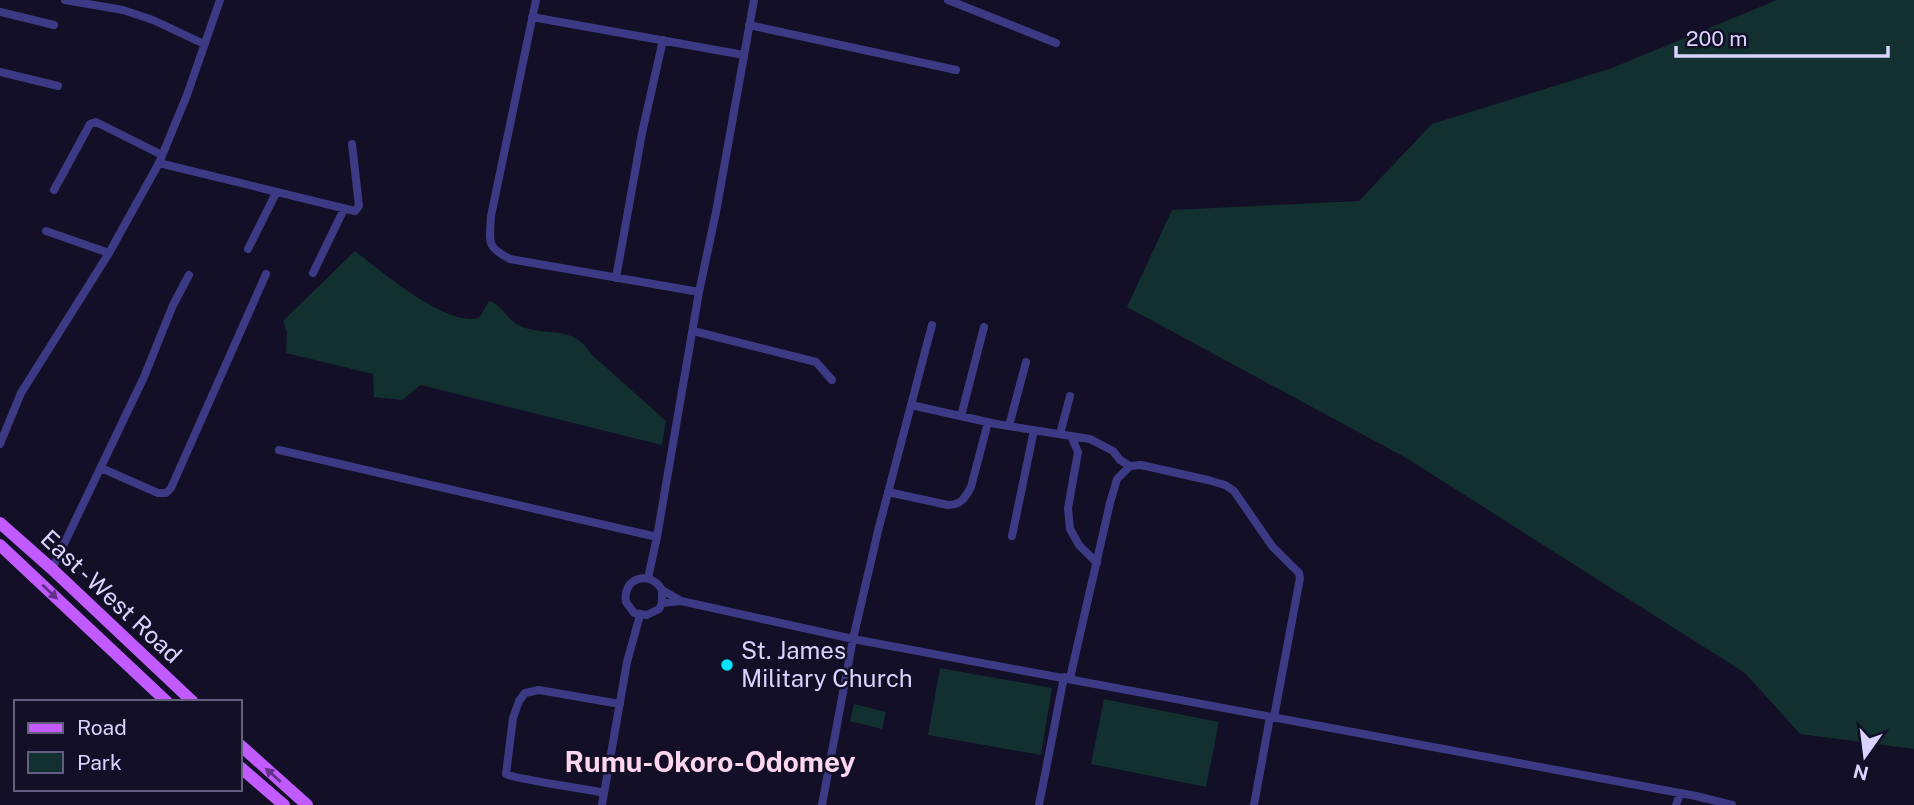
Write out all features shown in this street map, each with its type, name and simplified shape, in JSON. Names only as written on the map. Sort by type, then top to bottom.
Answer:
[{"type":"main road","name":"East - West Road","points":[[0,523],[191,700]]},
{"type":"main road","name":"East - West Road","points":[[0,545],[165,700]]},
{"type":"main road","points":[[242,747],[307,805]]},
{"type":"main road","points":[[242,768],[284,805]]},
{"type":"street","points":[[65,0],[123,10],[153,20],[204,44]]},
{"type":"street","points":[[0,444],[21,393],[109,253],[160,159],[187,96],[220,0]]},
{"type":"street","points":[[536,0],[491,216],[490,240],[494,251],[510,259],[699,292]]},
{"type":"street","points":[[648,578],[754,0]]},
{"type":"street","points":[[948,0],[963,3],[1056,43]]},
{"type":"street","points":[[0,12],[54,25]]},
{"type":"street","points":[[532,17],[744,55]]},
{"type":"street","points":[[749,25],[956,70]]},
{"type":"street","points":[[616,278],[642,133],[663,40]]},
{"type":"street","points":[[0,72],[58,86]]},
{"type":"street","points":[[54,190],[90,124],[96,122],[160,159],[355,211],[358,208],[352,144]]},
{"type":"street","points":[[248,249],[276,192]]},
{"type":"street","points":[[313,272],[344,209]]},
{"type":"street","points":[[46,232],[109,253]]},
{"type":"street","points":[[101,468],[158,493],[166,493],[172,488],[267,274]]},
{"type":"street","points":[[52,569],[144,377],[188,275]]},
{"type":"street","points":[[822,805],[853,639],[932,325]]},
{"type":"street","points":[[961,416],[984,327]]},
{"type":"street","points":[[693,331],[816,362],[832,380]]},
{"type":"street","points":[[1009,426],[1026,362]]},
{"type":"street","points":[[1060,434],[1070,396]]},
{"type":"street","points":[[911,405],[1009,426],[1090,439],[1113,451],[1120,460],[1130,466],[1141,465],[1225,485],[1241,499],[1272,546],[1299,573],[1300,578],[1254,805]]},
{"type":"street","points":[[888,492],[957,505],[966,497],[971,487],[988,422]]},
{"type":"street","points":[[1012,536],[1034,430]]},
{"type":"street","points":[[1071,436],[1078,452],[1068,508],[1070,529],[1079,545],[1097,563]]},
{"type":"street","points":[[279,450],[657,537]]},
{"type":"street","points":[[1039,805],[1067,678],[1117,479],[1130,466]]},
{"type":"street","points":[[662,590],[662,603],[653,613],[640,615],[629,608],[625,596],[630,584],[635,580],[648,578],[681,601],[853,639],[1732,805]]},
{"type":"street","points":[[662,603],[681,601]]},
{"type":"street","points":[[602,805],[627,662],[640,615]]},
{"type":"street","points":[[604,793],[511,778],[506,774],[513,718],[525,693],[539,690],[620,704]]},
{"type":"street","points":[[1676,805],[1680,794]]},
{"type":"green space","points":[[1777,0],[1914,0],[1914,749],[1800,734],[1745,673],[1408,459],[1127,307],[1172,210],[1359,201],[1432,124],[1612,68]]},
{"type":"green space","points":[[355,251],[414,295],[449,314],[465,319],[479,318],[489,301],[518,325],[576,338],[666,421],[662,445],[421,385],[402,400],[374,397],[373,374],[286,353],[287,332],[283,321]]},
{"type":"green space","points":[[940,668],[1052,688],[1041,755],[928,735]]},
{"type":"green space","points":[[1104,699],[1219,722],[1206,787],[1091,764]]},
{"type":"green space","points":[[854,704],[886,712],[882,729],[850,721]]},
{"type":"place","name":"St. James Military Church","points":[[727,665]]},
{"type":"district","name":"Rumu-Okoro-Odomey","points":[[710,762]]}]
